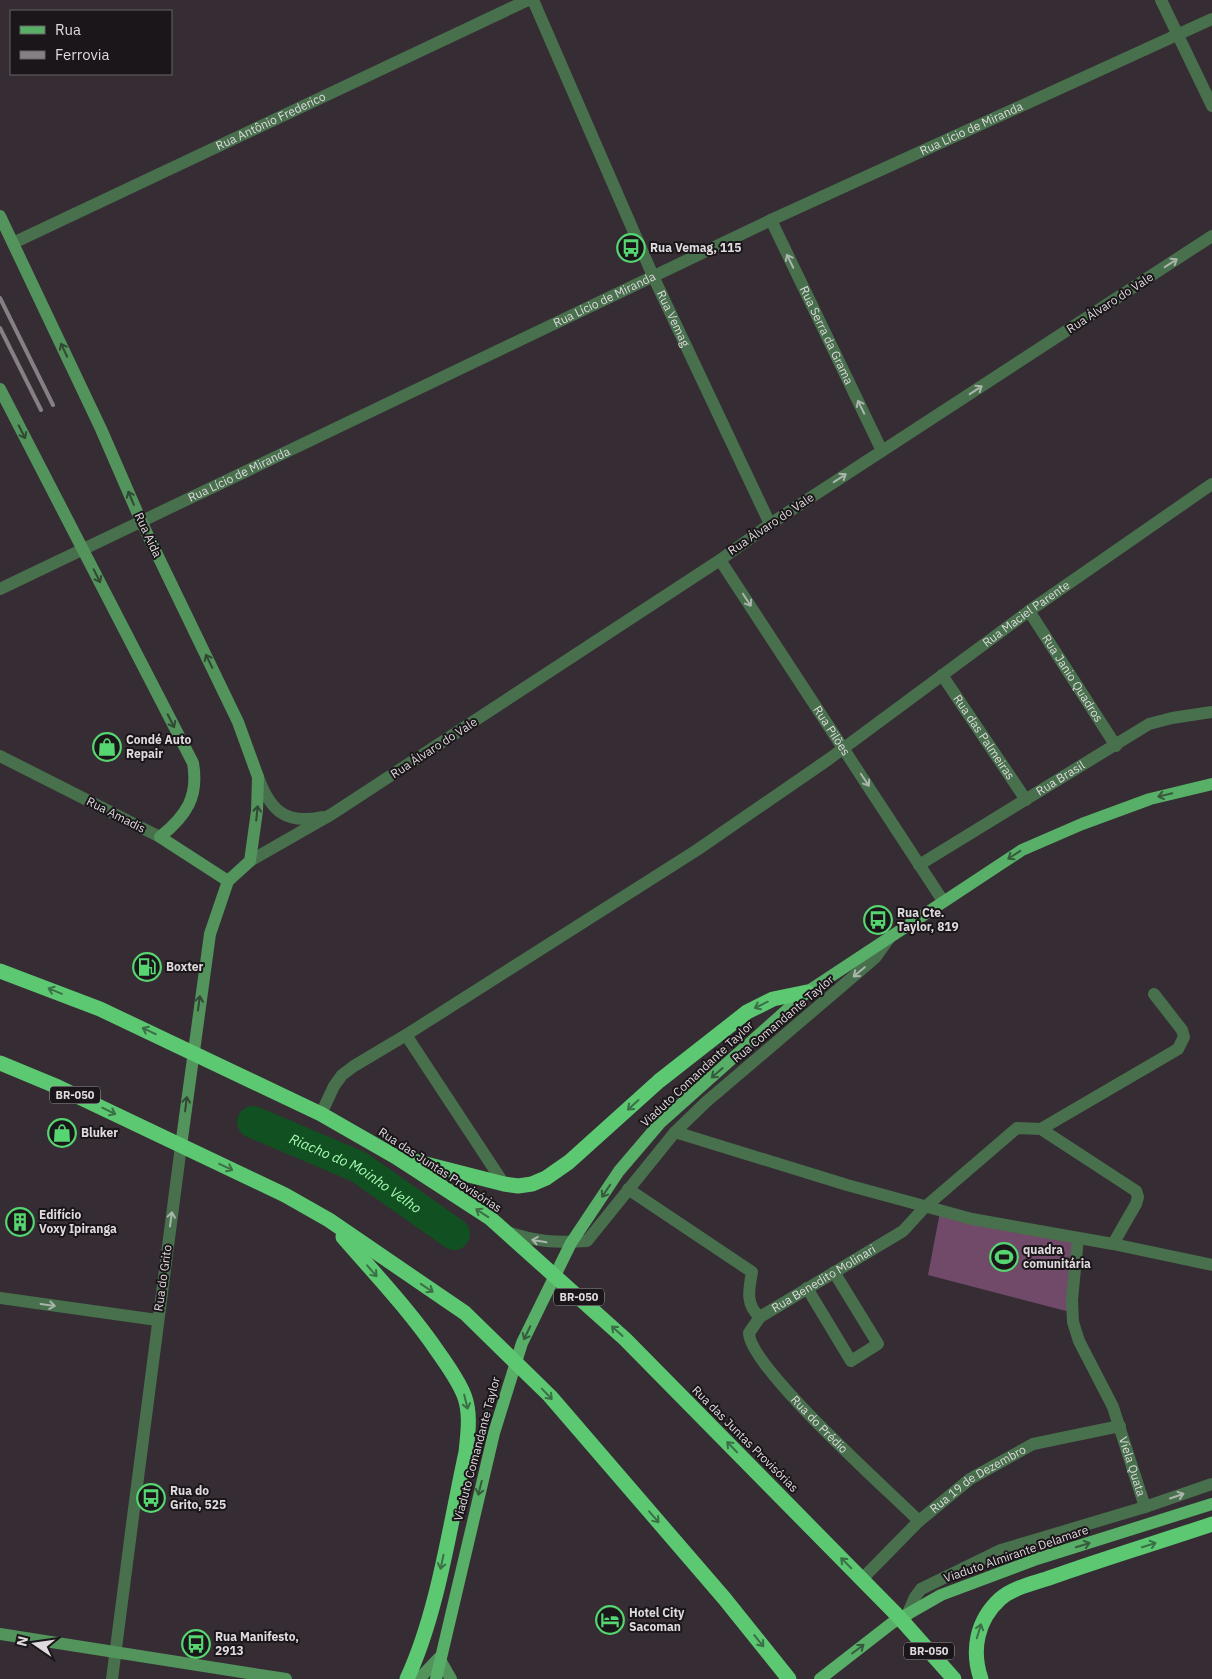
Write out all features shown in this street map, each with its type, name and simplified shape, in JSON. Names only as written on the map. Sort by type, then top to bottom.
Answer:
[{"type":"highway","name":"Rua das Juntas Provisórias","points":[[0,971],[100,1008],[321,1114],[396,1157],[490,1218],[625,1339],[904,1623],[954,1679]]},
{"type":"highway","points":[[396,1157],[504,1184],[532,1184],[546,1178],[569,1162],[659,1081],[747,1012],[774,999],[807,992]]},
{"type":"highway","name":"BR-050","points":[[0,1064],[58,1087],[285,1195],[329,1220],[465,1313],[550,1396],[724,1598],[789,1679]]},
{"type":"highway","points":[[329,1220],[420,1326],[454,1375],[464,1395],[468,1411],[469,1426],[466,1452],[428,1624],[419,1654],[407,1679]]},
{"type":"highway","points":[[981,1679],[976,1653],[977,1637],[986,1616],[1002,1597],[1015,1590],[1086,1565],[1212,1524]]},
{"type":"main road","name":"Viaduto Comandante Taylor","points":[[440,1653],[494,1433],[522,1343],[571,1243],[619,1171],[660,1123],[807,992],[943,901],[1040,841],[1150,799],[1212,784]]},
{"type":"main road","name":"Viaduto Almirante Delamare","points":[[820,1679],[892,1623],[941,1595],[1037,1559],[1212,1504]]},
{"type":"main road","points":[[436,1679],[440,1653]]},
{"type":"street","name":"Rua Antônio Frederico","points":[[13,243],[528,0]]},
{"type":"street","name":"Rua Vemag","points":[[533,0],[653,276],[770,524]]},
{"type":"street","points":[[1161,0],[1212,106]]},
{"type":"street","name":"Rua Lício de Miranda","points":[[0,589],[770,220],[1212,19]]},
{"type":"street","name":"Rua Aida","points":[[0,216],[101,429],[141,521],[238,722],[258,777],[257,811],[250,861]]},
{"type":"street","name":"Rua Serra da Grama","points":[[770,220],[882,451]]},
{"type":"street","name":"Rua Álvaro do Vale","points":[[228,881],[250,861],[332,814],[720,560],[770,524],[1212,236]]},
{"type":"street","points":[[0,389],[193,763],[196,788],[182,816],[160,837]]},
{"type":"street","name":"Rua Maciel Parente","points":[[321,1114],[334,1086],[342,1075],[697,850],[844,748],[1028,611],[1212,484]]},
{"type":"street","name":"Rua Pilões","points":[[720,560],[943,901]]},
{"type":"street","name":"Rua Janio Quadros","points":[[1028,611],[1116,746]]},
{"type":"street","name":"Rua das Palmeiras","points":[[942,675],[1026,800]]},
{"type":"street","name":"Rua Brasil","points":[[919,865],[1116,746],[1149,724],[1172,718],[1212,712]]},
{"type":"street","name":"Rua Amadis","points":[[0,756],[160,837],[228,881]]},
{"type":"street","name":"Rua Álvaro do Vale","points":[[258,777],[269,802],[285,816],[296,819],[332,814]]},
{"type":"street","name":"Rua do Grito","points":[[112,1679],[157,1320],[210,934],[228,881]]},
{"type":"street","name":"Rua Comandante Taylor","points":[[507,1232],[532,1240],[554,1244],[587,1241],[675,1132],[706,1102],[875,958],[891,936]]},
{"type":"street","name":"Rua Benedito Molinari","points":[[628,1189],[752,1272],[749,1299],[752,1309],[760,1317],[903,1231],[926,1207],[1017,1128],[1036,1129],[1178,1049],[1184,1037],[1182,1030],[1154,994]]},
{"type":"street","name":"Rua das Juntas Provisórias","points":[[406,1036],[504,1184]]},
{"type":"street","points":[[1036,1129],[1136,1191],[1138,1197],[1136,1204],[1113,1244]]},
{"type":"street","points":[[675,1132],[847,1185],[972,1219],[1113,1244],[1212,1265]]},
{"type":"street","name":"Viela Quata","points":[[1078,1238],[1072,1300],[1073,1322],[1079,1341],[1113,1407],[1145,1507]]},
{"type":"street","points":[[807,1288],[852,1361],[878,1344],[834,1272]]},
{"type":"street","points":[[0,1298],[157,1320]]},
{"type":"street","name":"Rua do Prédio","points":[[760,1317],[749,1333],[752,1346],[759,1359],[815,1420],[919,1521]]},
{"type":"street","name":"Rua 19 de Dezembro","points":[[862,1580],[919,1521],[970,1479],[1033,1444],[1120,1426]]},
{"type":"street","points":[[904,1623],[914,1596],[931,1582],[1001,1550],[1145,1507],[1212,1484]]},
{"type":"street","points":[[0,1634],[286,1679]]},
{"type":"street","points":[[419,1679],[440,1653],[451,1679]]},
{"type":"shaded area","name":"quadra comunitária","points":[[940,1212],[1078,1239],[1070,1312],[928,1275]]},
{"type":"waterway","name":"Riacho do Moinho Velho","points":[[253,1122],[359,1167],[454,1234]]},
{"type":"railway","points":[[0,298],[53,405]]},
{"type":"railway","points":[[0,328],[41,410]]},
{"type":"place","name":"Rua Vemag, 115","points":[[631,248]]},
{"type":"place","name":"Condé Auto Repair","points":[[107,747]]},
{"type":"place","name":"Rua Cte. Taylor, 819","points":[[878,920]]},
{"type":"place","name":"Boxter","points":[[147,967]]},
{"type":"place","name":"Bluker","points":[[62,1133]]},
{"type":"place","name":"Edifício Voxy Ipiranga","points":[[20,1222]]},
{"type":"place","name":"quadra comunitária","points":[[1004,1257]]},
{"type":"place","name":"Rua do Grito, 525","points":[[151,1498]]},
{"type":"place","name":"Hotel City Sacoman","points":[[610,1620]]},
{"type":"place","name":"Rua Manifesto, 2913","points":[[196,1644]]}]
